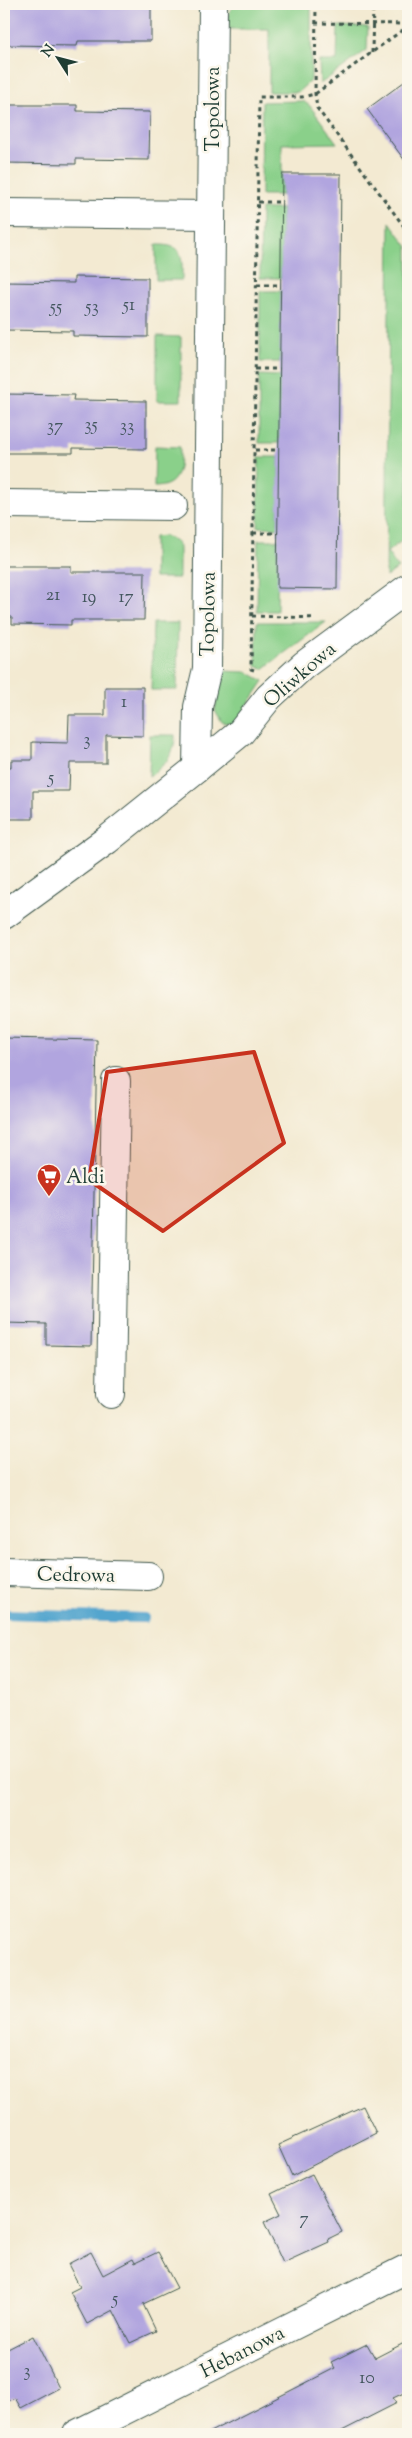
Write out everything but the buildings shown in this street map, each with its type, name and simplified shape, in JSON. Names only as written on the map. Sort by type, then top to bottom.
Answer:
[{"type":"street","name":"Topolowa","points":[[197,768],[198,707],[207,669],[213,4]]},
{"type":"street","points":[[4,213],[211,215]]},
{"type":"street","points":[[4,504],[172,506]]},
{"type":"street","name":"Oliwkowa","points":[[197,768],[241,732],[269,697],[304,665],[408,588]]},
{"type":"street","points":[[4,915],[107,840],[197,768]]},
{"type":"street","points":[[111,1394],[116,1081]]},
{"type":"street","name":"Cedrowa","points":[[4,1572],[148,1576]]},
{"type":"street","name":"Hebanowa","points":[[76,2434],[408,2268]]},
{"type":"path","points":[[316,4],[315,94],[317,108],[408,232]]},
{"type":"path","points":[[372,53],[373,4]]},
{"type":"path","points":[[316,23],[408,25]]},
{"type":"path","points":[[258,672],[251,669],[259,97],[302,97],[315,94],[408,25]]},
{"type":"path","points":[[258,202],[282,202]]},
{"type":"path","points":[[256,284],[281,285]]},
{"type":"path","points":[[255,369],[280,369]]},
{"type":"path","points":[[254,450],[279,450]]},
{"type":"path","points":[[253,533],[278,533]]},
{"type":"path","points":[[252,616],[321,618]]},
{"type":"highlighted area","points":[[254,1052],[284,1143],[163,1231],[89,1180],[107,1072]]},
{"type":"green space","points":[[233,4],[311,4],[311,80],[298,92],[269,92],[269,29],[229,29],[229,14]]},
{"type":"green space","points":[[338,26],[368,27],[367,50],[320,84],[319,61],[337,61]]},
{"type":"green space","points":[[303,101],[310,106],[337,143],[282,144],[282,195],[261,195],[262,102]]},
{"type":"green space","points":[[261,209],[282,209],[281,278],[260,278]]},
{"type":"green space","points":[[390,222],[408,247],[408,470],[406,472],[408,474],[408,536],[387,552],[398,568],[386,577]]},
{"type":"green space","points":[[156,245],[172,247],[180,253],[182,280],[156,280]]},
{"type":"green space","points":[[260,291],[281,291],[280,362],[260,362]]},
{"type":"green space","points":[[157,336],[181,337],[181,401],[157,401]]},
{"type":"green space","points":[[259,375],[280,376],[279,443],[259,443]]},
{"type":"green space","points":[[155,446],[180,447],[180,455],[179,469],[174,480],[169,484],[154,487]]},
{"type":"green space","points":[[259,457],[279,457],[278,528],[258,527]]},
{"type":"green space","points":[[164,536],[176,541],[179,547],[179,578],[154,578],[154,537]]},
{"type":"green space","points":[[258,540],[278,540],[277,611],[257,611]]},
{"type":"green space","points":[[257,622],[326,622],[263,669],[256,666]]},
{"type":"green space","points":[[153,623],[178,623],[177,690],[151,690]]},
{"type":"green space","points":[[222,671],[247,672],[264,681],[235,724],[222,722],[215,710]]},
{"type":"green space","points":[[150,735],[175,735],[173,749],[168,759],[149,777]]},
{"type":"waterway","points":[[4,1614],[144,1618]]},
{"type":"place","name":"Aldi","points":[[49,1197]]}]
